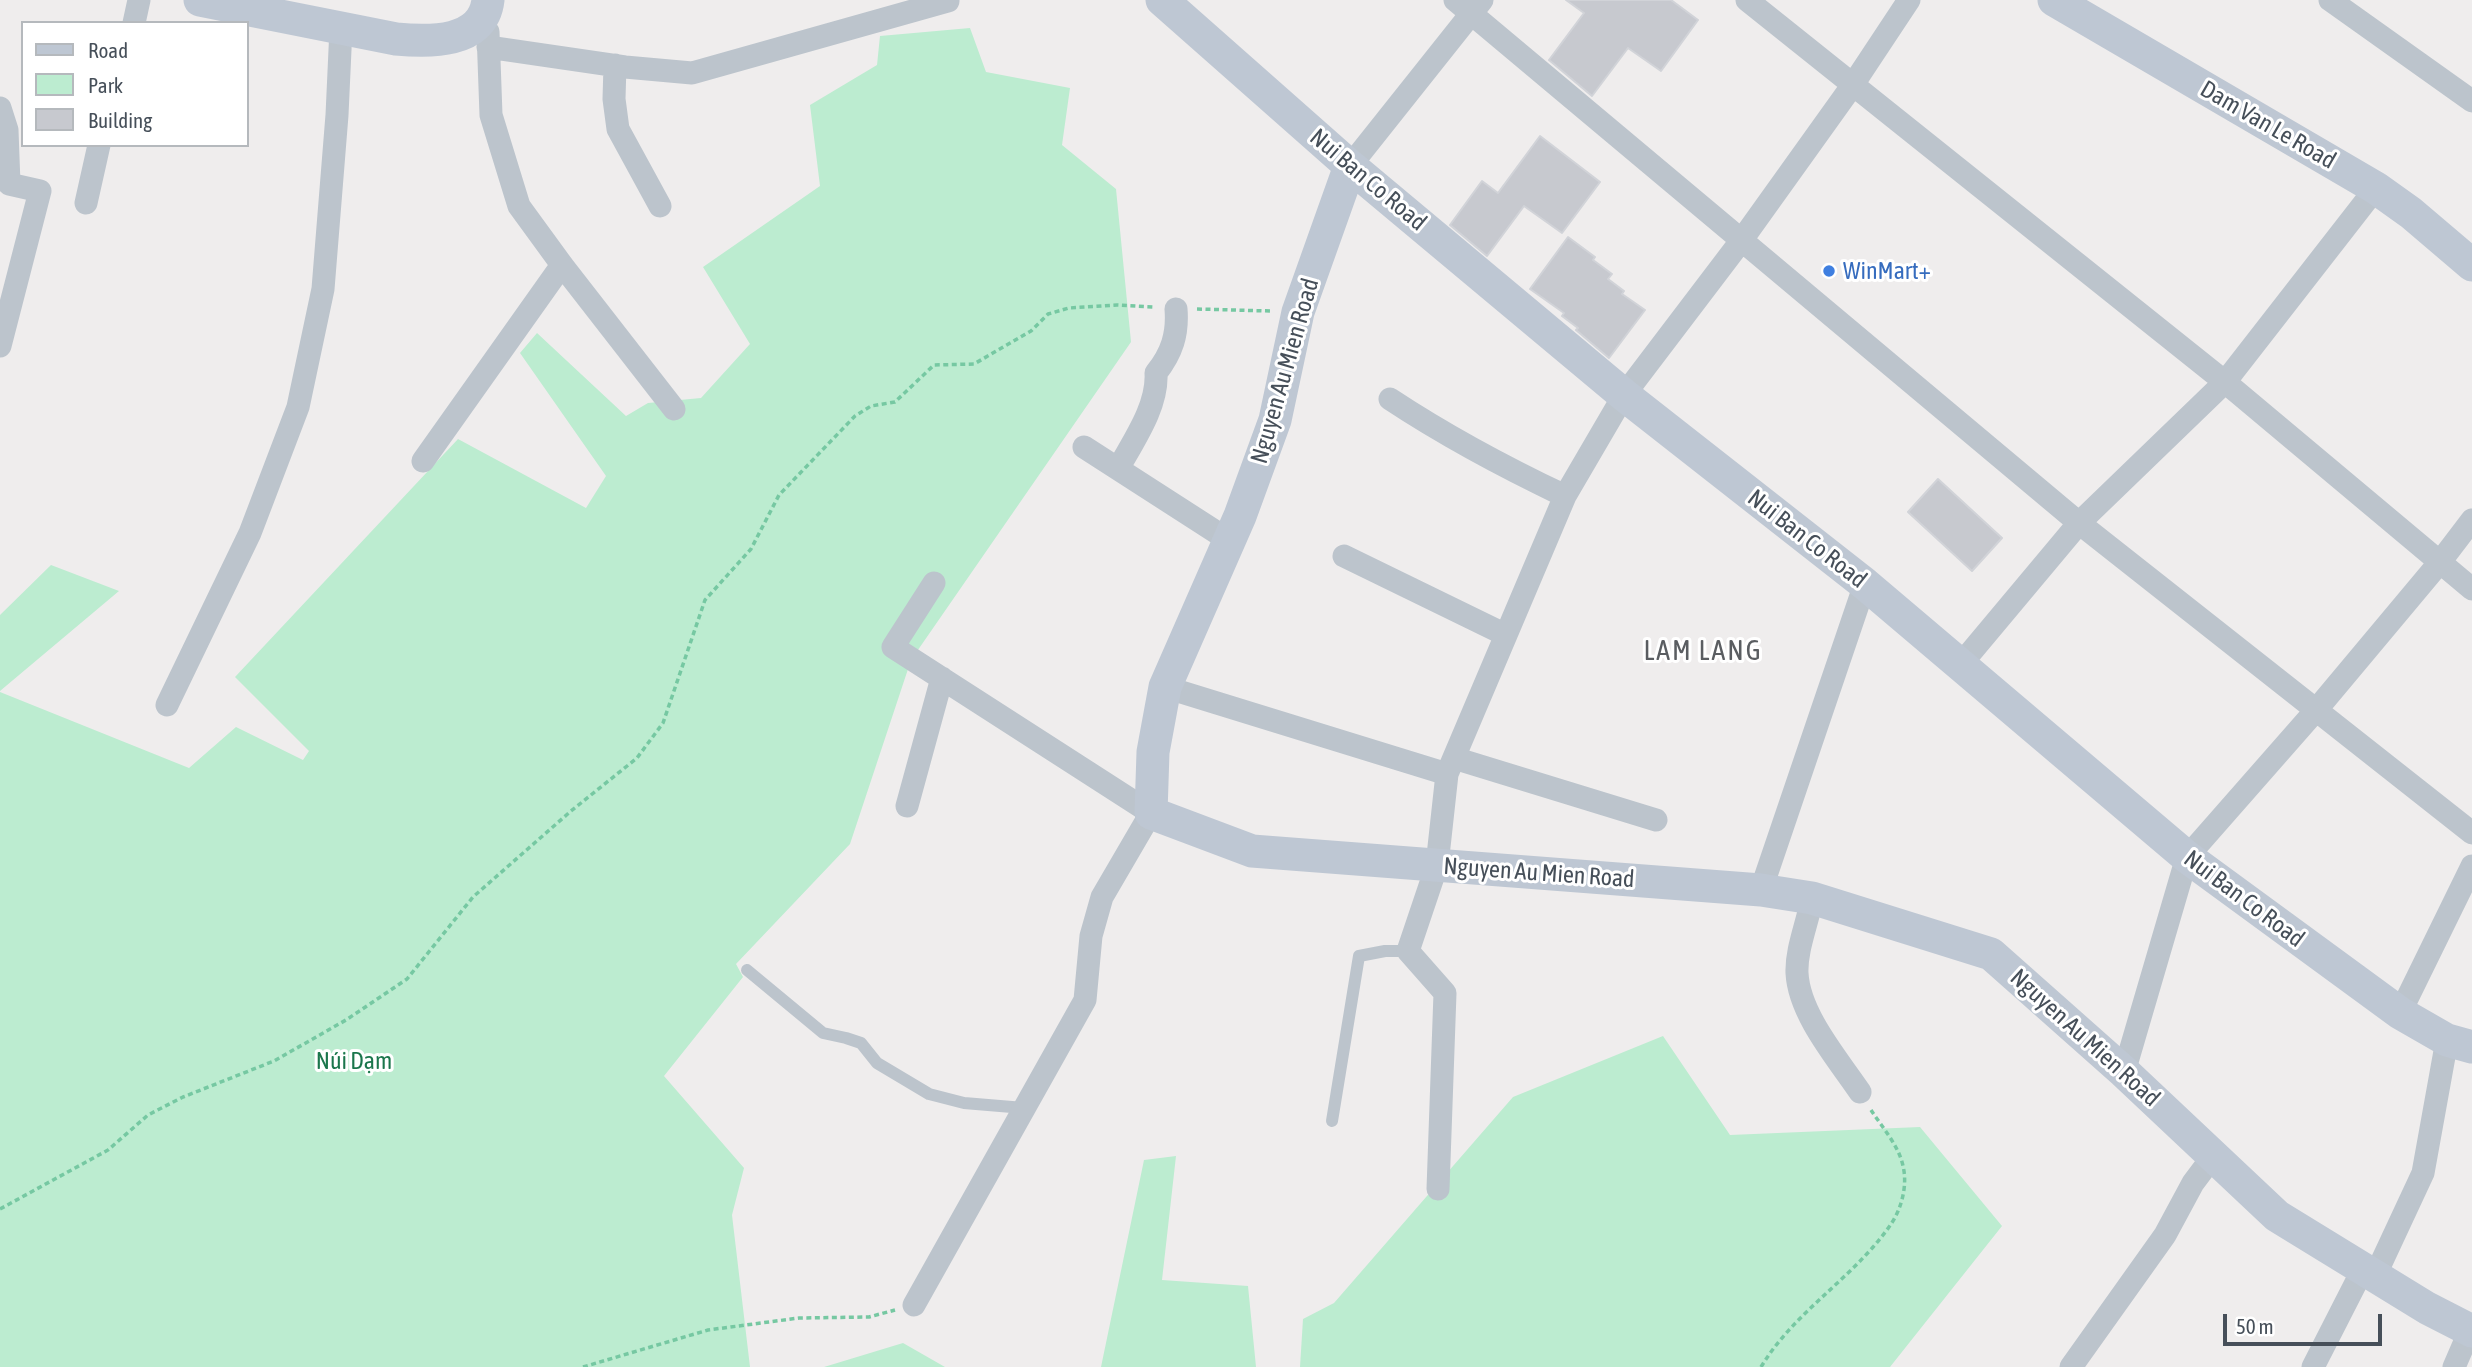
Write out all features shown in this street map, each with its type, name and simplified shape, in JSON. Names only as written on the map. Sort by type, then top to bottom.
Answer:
[{"type":"street","points":[[134,21],[139,0]]},
{"type":"street","points":[[200,0],[396,39],[428,42],[466,34],[487,6]]},
{"type":"street","name":"Nui Ban Co Road","points":[[1162,0],[1350,166],[1624,396],[1865,584],[2187,857],[2400,1013],[2460,1044]]},
{"type":"street","points":[[1747,0],[2225,382],[2472,589]]},
{"type":"street","points":[[1438,1189],[1445,993],[1408,951],[1437,865],[1450,766],[1565,496],[1624,396],[1741,241],[1852,86],[1909,0]]},
{"type":"street","name":"Dam Van Le Road","points":[[2054,0],[2376,188],[2411,213],[2472,265]]},
{"type":"street","points":[[2330,0],[2472,102]]},
{"type":"street","points":[[488,47],[692,73],[948,1]]},
{"type":"street","points":[[1350,166],[1469,5],[1741,241],[2079,523],[2472,833]]},
{"type":"street","points":[[487,6],[491,115],[519,206],[674,409]]},
{"type":"street","points":[[167,705],[250,533],[298,407],[323,289],[341,28]]},
{"type":"street","points":[[615,65],[614,99],[618,130],[660,206]]},
{"type":"street","points":[[0,108],[7,130],[9,184],[40,191],[0,346]]},
{"type":"street","points":[[86,204],[99,147]]},
{"type":"street","name":"Nguyen Au Mien Road","points":[[1350,166],[1298,312],[1275,420],[1230,541],[1165,687],[1153,752],[1151,813],[1252,851],[1760,890],[1812,898],[1991,954],[2214,1155],[2277,1216],[2427,1308],[2471,1331]]},
{"type":"street","points":[[1961,664],[2079,523],[2225,382],[2376,188]]},
{"type":"street","points":[[423,461],[562,265]]},
{"type":"street","points":[[1118,469],[1144,421],[1157,385],[1156,373],[1167,359],[1178,330],[1176,309]]},
{"type":"street","points":[[1390,399],[1438,431],[1565,496]]},
{"type":"street","points":[[1084,447],[1230,541]]},
{"type":"street","points":[[2124,1073],[2187,857],[2317,709],[2472,520]]},
{"type":"street","points":[[1344,556],[1506,635]]},
{"type":"street","points":[[914,1305],[1085,1000],[1091,936],[1102,897],[1151,813],[893,647],[934,583]]},
{"type":"street","points":[[1760,890],[1865,584]]},
{"type":"street","points":[[907,806],[942,678]]},
{"type":"street","points":[[1165,687],[1656,820]]},
{"type":"street","points":[[2400,1013],[2472,866]]},
{"type":"street","points":[[1812,898],[1798,956],[1797,973],[1801,992],[1814,1024],[1860,1091]]},
{"type":"street","points":[[2313,1367],[2423,1172],[2460,1044]]},
{"type":"street","points":[[2071,1367],[2165,1235],[2193,1184],[2214,1155]]},
{"type":"street","points":[[2454,1367],[2471,1331]]},
{"type":"lane","points":[[1332,1121],[1359,956],[1385,951],[1408,951]]},
{"type":"lane","points":[[747,970],[823,1033],[861,1043],[877,1063],[929,1094],[964,1103],[1024,1108]]},
{"type":"path","points":[[0,1209],[108,1150],[148,1115],[183,1097],[274,1061],[346,1020],[407,979],[473,897],[570,811],[637,758],[663,723],[705,600],[751,549],[779,495],[855,416],[871,406],[895,402],[934,365],[974,365],[1031,331],[1048,314],[1069,308],[1117,305],[1298,312]]},
{"type":"path","points":[[1761,1367],[1797,1322],[1890,1226],[1903,1195],[1905,1178],[1901,1157],[1860,1091]]},
{"type":"path","points":[[583,1367],[708,1330],[799,1318],[869,1317],[914,1305]]},
{"type":"green space","name":"Núi Dạm","points":[[970,28],[986,72],[1070,88],[1062,145],[1116,189],[1131,342],[911,660],[850,844],[736,964],[743,977],[664,1076],[744,1168],[732,1215],[750,1367],[0,1367],[0,692],[189,768],[236,727],[303,760],[309,751],[235,677],[458,439],[586,508],[606,476],[520,353],[537,333],[626,416],[648,403],[701,398],[750,344],[703,267],[820,186],[810,105],[877,65],[880,36]]},
{"type":"green space","points":[[51,565],[119,591],[0,691],[0,615]]},
{"type":"green space","points":[[1663,1036],[1730,1135],[1920,1127],[2002,1226],[1890,1367],[1300,1367],[1303,1319],[1334,1303],[1513,1097]]},
{"type":"green space","points":[[1176,1156],[1162,1280],[1248,1286],[1256,1367],[1101,1367],[1144,1160]]},
{"type":"green space","points":[[903,1343],[945,1367],[824,1367]]},
{"type":"building","points":[[1566,0],[1671,0],[1698,20],[1661,71],[1628,48],[1592,96],[1549,60],[1584,13]]},
{"type":"building","points":[[1540,136],[1600,182],[1562,233],[1524,206],[1487,256],[1450,225],[1482,181],[1498,193]]},
{"type":"building","points":[[1568,237],[1612,274],[1608,279],[1624,291],[1622,294],[1645,310],[1609,358],[1562,316],[1564,313],[1530,289]]},
{"type":"building","points":[[1938,479],[2002,538],[1972,571],[1908,512]]},
{"type":"place","name":"WinMart+","points":[[1829,271]]},
{"type":"district","name":"LAM LANG","points":[[1703,651]]}]
